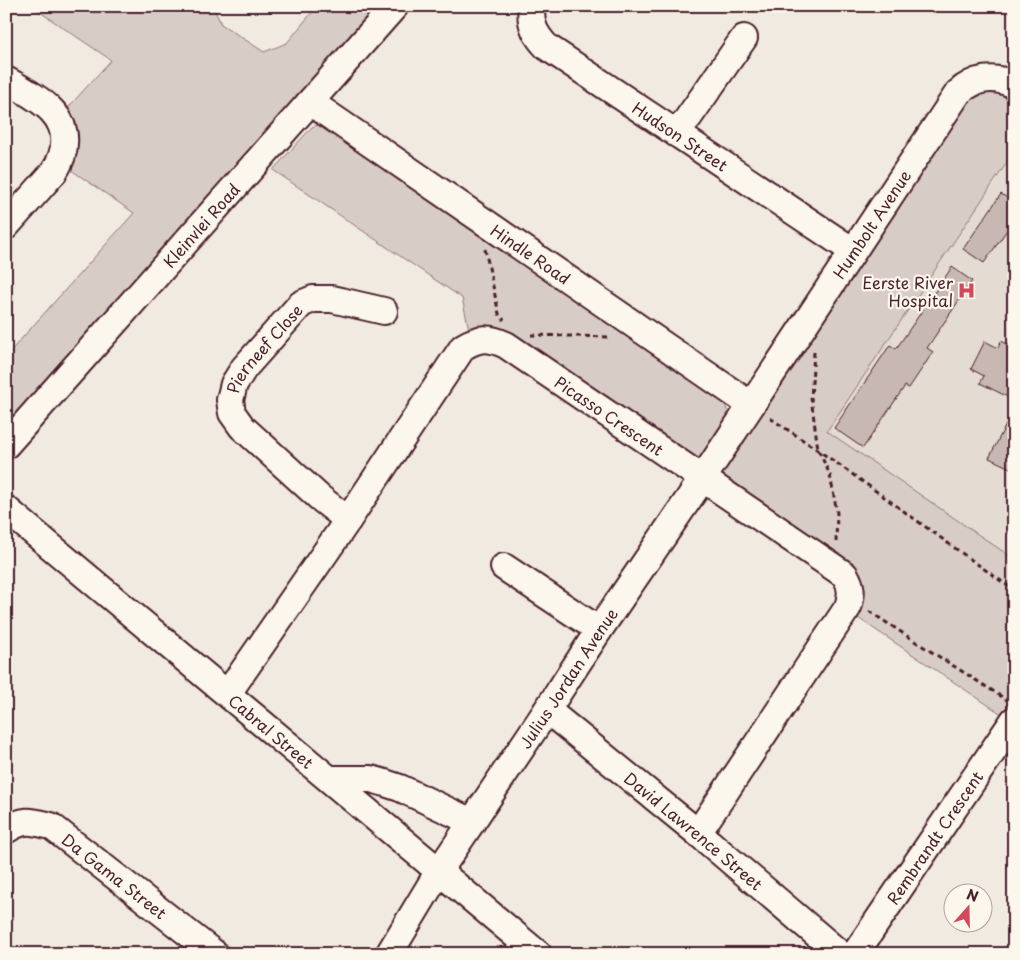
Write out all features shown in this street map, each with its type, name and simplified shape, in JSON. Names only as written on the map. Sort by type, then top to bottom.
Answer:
[{"type":"street","name":"Kleinvlei Road","points":[[6,444],[395,6]]},
{"type":"street","name":"Hudson Street","points":[[532,6],[530,13],[533,28],[547,47],[853,251]]},
{"type":"street","points":[[677,134],[744,38]]},
{"type":"street","name":"Humbolt Avenue","points":[[751,405],[958,94],[973,82],[991,78],[1014,85]]},
{"type":"street","points":[[6,80],[52,111],[61,126],[64,135],[64,145],[60,164],[6,226]]},
{"type":"street","name":"Hindle Road","points":[[310,102],[751,405]]},
{"type":"street","name":"Pierneef Close","points":[[348,520],[320,498],[242,427],[232,413],[230,400],[234,384],[244,368],[301,304],[313,299],[332,299],[384,311]]},
{"type":"street","name":"Picasso Crescent","points":[[228,693],[348,520],[463,347],[474,341],[496,340],[506,333],[848,586]]},
{"type":"street","name":"Julius Jordan Avenue","points":[[389,954],[439,871],[751,405]]},
{"type":"street","name":"Cabral Street","points":[[6,509],[538,954]]},
{"type":"street","points":[[504,567],[599,630]]},
{"type":"street","points":[[698,833],[848,607],[848,586]]},
{"type":"street","name":"David Lawrence Street","points":[[547,710],[698,833],[840,954]]},
{"type":"street","name":"Rembrandt Crescent","points":[[855,954],[1014,720]]},
{"type":"street","points":[[330,779],[371,779],[385,783],[400,788],[472,822]]},
{"type":"street","name":"Da Gama Street","points":[[6,830],[16,824],[30,821],[51,826],[215,954]]},
{"type":"path","points":[[478,218],[499,314],[506,333],[619,338]]},
{"type":"path","points":[[804,325],[815,341],[811,398],[818,449],[830,475],[837,513],[835,553],[848,586],[913,640],[1014,704]]},
{"type":"path","points":[[751,405],[818,449],[947,544],[1014,590]]},
{"type":"shaded area","points":[[31,6],[213,6],[221,24],[264,52],[287,43],[317,6],[380,6],[6,427],[6,356],[134,213],[71,170],[76,153],[76,140],[65,111],[111,60]]},
{"type":"shaded area","points":[[994,91],[1014,97],[1014,152],[827,431],[1014,559],[1014,710],[1006,717],[852,614],[858,599],[722,477],[721,472],[962,105],[978,94]]},
{"type":"shaded area","points":[[318,125],[723,399],[728,413],[728,421],[698,462],[470,334],[462,298],[273,170],[312,127]]},
{"type":"shaded area","name":"Eerste River Hospital","points":[[1014,152],[1014,559],[827,431]]},
{"type":"building","points":[[1001,194],[1014,202],[1014,220],[984,263],[963,249]]},
{"type":"building","points":[[952,267],[972,281],[927,348],[933,352],[909,388],[905,386],[863,448],[834,428],[890,345],[896,349]]},
{"type":"building","points":[[985,341],[998,348],[1001,341],[1014,347],[1014,400],[980,383],[984,376],[971,369]]},
{"type":"building","points":[[1014,409],[1014,470],[989,458]]},
{"type":"building","points":[[1011,525],[1014,527],[1014,536],[1008,533]]},
{"type":"place","name":"Eerste River Hospital","points":[[967,291]]}]
